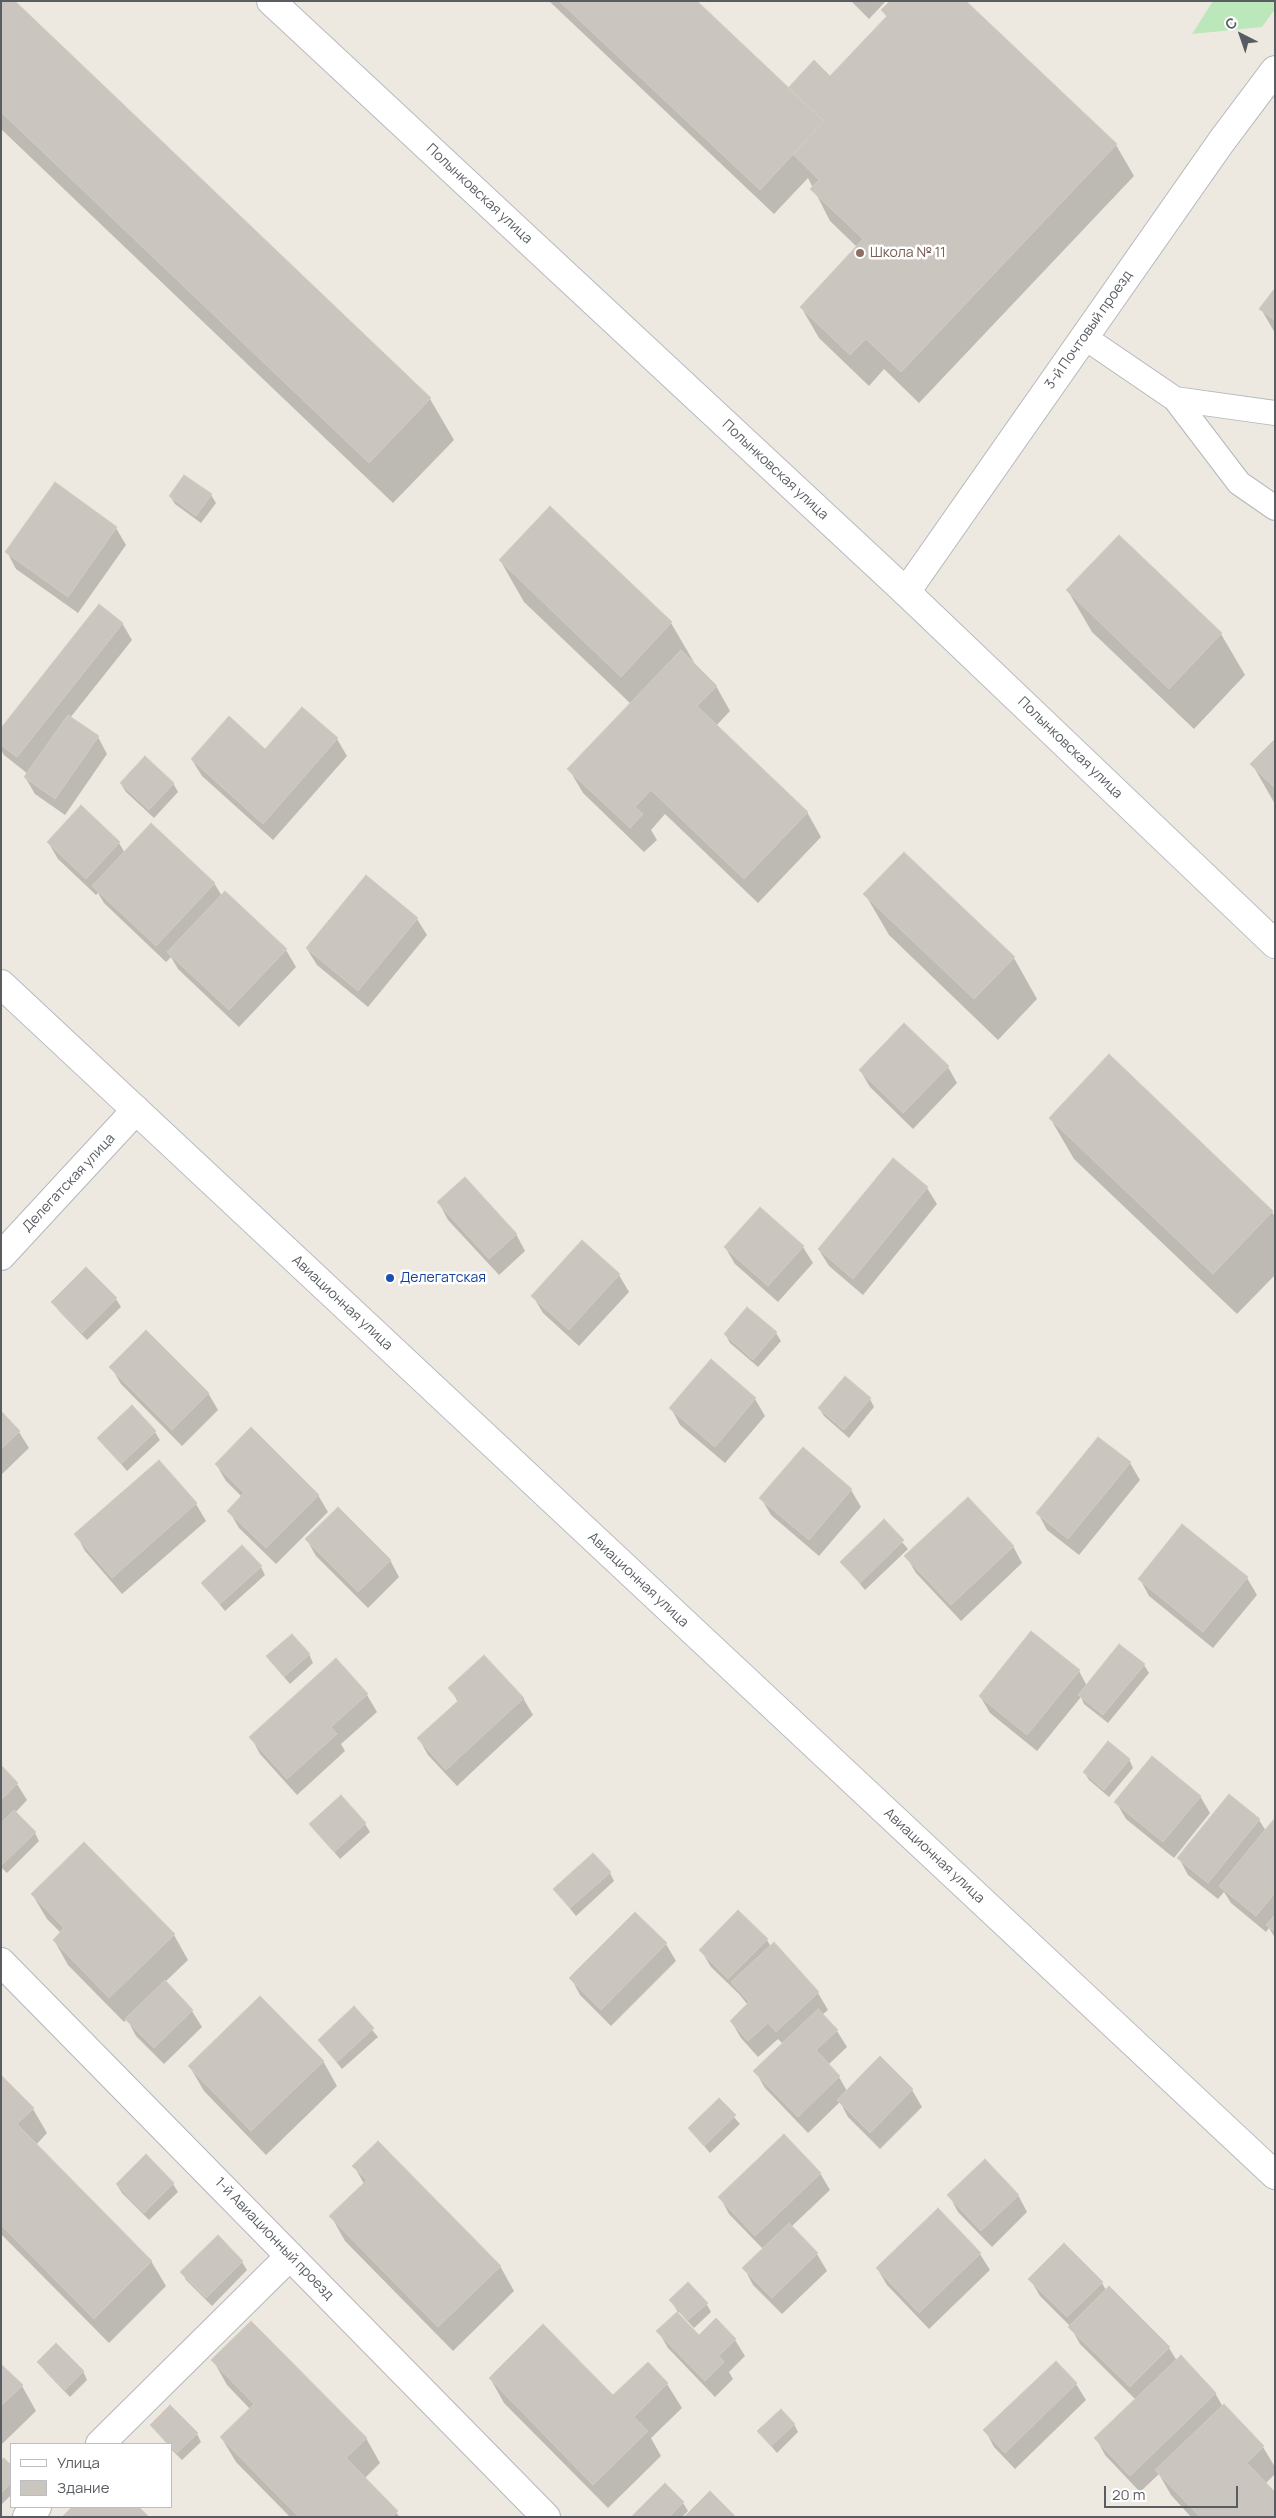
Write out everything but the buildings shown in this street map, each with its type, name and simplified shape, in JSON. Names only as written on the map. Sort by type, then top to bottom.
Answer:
[{"type":"street","name":"Полынковская улица","points":[[271,1],[906,592],[1275,944]]},
{"type":"street","name":"3-й Почтовый проезд","points":[[906,592],[1084,337],[1275,70]]},
{"type":"street","name":"Авиационная улица","points":[[1,984],[1275,2175]]},
{"type":"street","name":"Делегатская улица","points":[[1,1256],[136,1110]]},
{"type":"street","name":"1-й Авиационный проезд","points":[[5,1974],[290,2256],[546,2517]]},
{"type":"street","points":[[101,2443],[290,2256]]},
{"type":"street","points":[[27,2517],[36,2508]]},
{"type":"lane","points":[[1084,337],[1175,399],[1239,483],[1275,508]]},
{"type":"lane","points":[[1175,399],[1275,413]]},
{"type":"green space","points":[[1213,1],[1275,1],[1275,9],[1262,27],[1192,34]]},
{"type":"place","name":"Школа № 11","points":[[860,253]]},
{"type":"place","name":"Делегатская","points":[[390,1278]]}]
